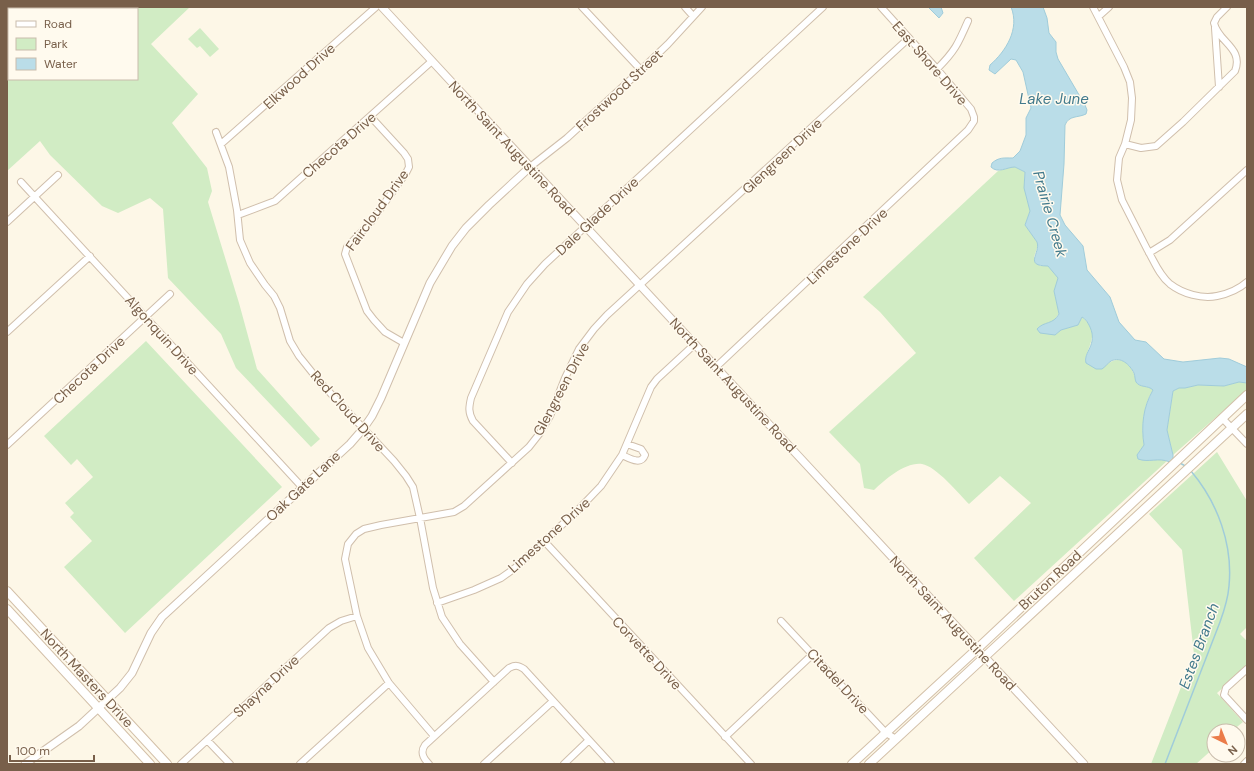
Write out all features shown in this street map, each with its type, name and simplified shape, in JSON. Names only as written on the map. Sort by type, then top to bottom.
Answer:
[{"type":"main road","name":"Bruton Road","points":[[852,764],[977,649],[1244,398]]},
{"type":"main road","name":"Bruton Road","points":[[869,764],[1247,414]]},
{"type":"main road","points":[[1089,543],[1098,552]]},
{"type":"main road","name":"North Masters Drive","points":[[7,591],[167,764]]},
{"type":"main road","name":"North Masters Drive","points":[[7,609],[150,764]]},
{"type":"main road","points":[[30,634],[39,625]]},
{"type":"street","name":"Elkwood Drive","points":[[221,144],[376,7]]},
{"type":"street","name":"North Saint Augustine Road","points":[[382,7],[1084,764]]},
{"type":"street","points":[[582,7],[641,70]]},
{"type":"street","points":[[685,7],[693,16]]},
{"type":"street","name":"Frostwood Street","points":[[530,167],[567,138],[641,70],[676,36],[702,7]]},
{"type":"street","name":"Dale Glade Drive","points":[[512,463],[473,421],[469,413],[471,398],[508,312],[527,284],[585,226],[823,7]]},
{"type":"street","name":"East Shore Drive","points":[[881,7],[971,109],[974,121]]},
{"type":"street","points":[[1093,7],[1099,16],[1130,82],[1132,98],[1131,120],[1125,144],[1119,158],[1117,180],[1122,200],[1149,253],[1161,274],[1171,285],[1192,295],[1210,297],[1222,295],[1233,291],[1247,282]]},
{"type":"street","points":[[1099,16],[1109,7]]},
{"type":"street","points":[[1219,87],[1214,23],[1217,17],[1228,7]]},
{"type":"street","points":[[937,69],[951,55],[959,43],[968,21]]},
{"type":"street","points":[[1125,144],[1142,148],[1156,146],[1235,71],[1237,66],[1237,58],[1234,51],[1215,28]]},
{"type":"street","name":"Glengreen Drive","points":[[434,736],[389,683],[368,648],[357,616],[345,559],[348,544],[356,534],[364,529],[454,512],[464,506],[512,463],[529,446],[550,416],[580,349],[594,329],[909,38]]},
{"type":"street","name":"Checota Drive","points":[[238,215],[275,201],[432,61]]},
{"type":"street","name":"Faircloud Drive","points":[[371,117],[404,153],[408,159],[409,166],[406,173],[381,210],[347,247],[345,254],[346,260],[355,276],[367,311],[385,332],[404,343]]},
{"type":"street","name":"Limestone Drive","points":[[716,367],[963,136],[974,121]]},
{"type":"street","name":"Red Cloud Drive","points":[[216,132],[229,167],[238,215],[240,240],[255,271],[274,296],[280,308],[290,341],[295,350],[319,380],[406,476],[416,496],[433,588],[442,617],[460,644],[494,682]]},
{"type":"street","name":"Oak Gate Lane","points":[[25,764],[75,729],[120,688],[132,673],[151,633],[162,617],[350,444],[363,429],[381,398],[430,283],[452,246],[466,228],[530,167]]},
{"type":"street","points":[[1149,253],[1170,240],[1247,170]]},
{"type":"street","points":[[7,222],[58,175]]},
{"type":"street","name":"Algonquin Drive","points":[[21,182],[302,487]]},
{"type":"street","points":[[7,332],[90,256]]},
{"type":"street","name":"Checota Drive","points":[[7,445],[170,294]]},
{"type":"street","name":"Limestone Drive","points":[[437,603],[481,588],[501,578],[545,542],[592,496],[609,475],[622,455],[651,387],[657,379],[695,344]]},
{"type":"street","points":[[1222,418],[1247,444]]},
{"type":"street","points":[[622,455],[636,461],[640,461],[643,458],[644,455],[641,449],[627,444]]},
{"type":"street","name":"Corvette Drive","points":[[545,542],[751,764]]},
{"type":"street","name":"Shayna Drive","points":[[181,764],[329,628],[341,621],[357,616]]},
{"type":"street","name":"Citadel Drive","points":[[781,621],[886,732],[896,739]]},
{"type":"street","points":[[725,737],[813,654]]},
{"type":"street","points":[[429,764],[424,760],[422,749],[425,745],[509,668],[519,665],[611,764]]},
{"type":"street","points":[[1247,669],[1226,688],[1224,695],[1247,720]]},
{"type":"street","points":[[300,764],[389,683]]},
{"type":"street","points":[[484,764],[553,701]]},
{"type":"street","points":[[207,740],[230,764]]},
{"type":"street","points":[[564,764],[589,740]]},
{"type":"green space","points":[[7,7],[190,7],[151,44],[198,94],[172,123],[207,168],[212,191],[208,202],[239,303],[257,369],[320,439],[311,447],[236,368],[221,334],[168,278],[163,209],[150,198],[118,213],[102,206],[50,155],[40,141],[7,171]]},
{"type":"green space","points":[[200,28],[219,49],[210,57],[200,46],[197,48],[188,39]]},
{"type":"green space","points":[[1015,167],[1025,172],[1024,182],[1030,211],[1025,225],[1038,245],[1034,257],[1040,266],[1048,266],[1059,278],[1054,291],[1059,313],[1054,321],[1040,326],[1055,335],[1061,330],[1078,325],[1082,317],[1088,323],[1092,333],[1092,339],[1085,361],[1105,366],[1113,361],[1121,360],[1128,364],[1131,368],[1138,384],[1149,387],[1153,390],[1145,410],[1143,431],[1144,445],[1137,455],[1152,460],[1159,459],[1167,461],[1014,601],[974,558],[1031,503],[1000,476],[969,504],[940,475],[928,466],[922,464],[916,464],[903,468],[890,476],[874,490],[864,488],[860,464],[829,432],[916,353],[880,312],[863,297],[998,171]]},
{"type":"green space","points":[[146,341],[282,487],[125,633],[64,567],[92,541],[70,517],[74,513],[65,503],[93,477],[77,459],[71,465],[44,436]]},
{"type":"green space","points":[[1239,382],[1247,383],[1247,390],[1173,455],[1167,430],[1173,391],[1179,388],[1198,385],[1224,386]]},
{"type":"green space","points":[[1217,452],[1247,501],[1247,627],[1240,634],[1247,641],[1247,666],[1217,693],[1243,722],[1206,723],[1206,755],[1196,764],[1151,764],[1194,654],[1182,550],[1149,514]]},
{"type":"water","points":[[928,7],[941,7],[943,13],[939,18]]},
{"type":"water","name":"Lake June","points":[[1011,7],[1043,7],[1047,18],[1049,33],[1056,42],[1058,59],[1087,110],[1086,114],[1071,118],[1065,125],[1060,215],[1065,225],[1083,246],[1087,270],[1110,297],[1119,322],[1135,340],[1146,342],[1164,359],[1183,362],[1220,358],[1229,359],[1247,367],[1247,383],[1239,382],[1224,386],[1198,385],[1179,388],[1173,391],[1167,430],[1173,455],[1173,459],[1170,462],[1138,459],[1137,455],[1144,445],[1143,424],[1145,410],[1153,390],[1149,387],[1138,384],[1134,373],[1128,364],[1122,360],[1111,361],[1102,369],[1096,369],[1086,363],[1086,355],[1091,343],[1092,333],[1085,319],[1082,317],[1078,325],[1061,330],[1055,335],[1040,333],[1037,329],[1054,320],[1059,314],[1054,291],[1058,278],[1048,266],[1036,264],[1035,261],[1038,246],[1037,242],[1025,225],[1030,211],[1024,188],[1025,172],[1015,167],[997,170],[991,167],[992,163],[997,160],[1002,158],[1013,158],[1020,151],[1026,135],[1026,118],[1031,108],[1023,72],[1016,60],[1011,59],[995,74],[989,70],[990,65],[1006,46],[1013,31],[1014,23]]},
{"type":"waterway","name":"Estes Branch","points":[[1180,463],[1187,467]]},
{"type":"waterway","name":"Estes Branch","points":[[1165,764],[1220,622],[1227,600],[1229,586],[1229,555],[1222,525],[1201,483],[1191,471]]},
{"type":"water label","name":"Prairie Creek","points":[[1050,214]]}]
